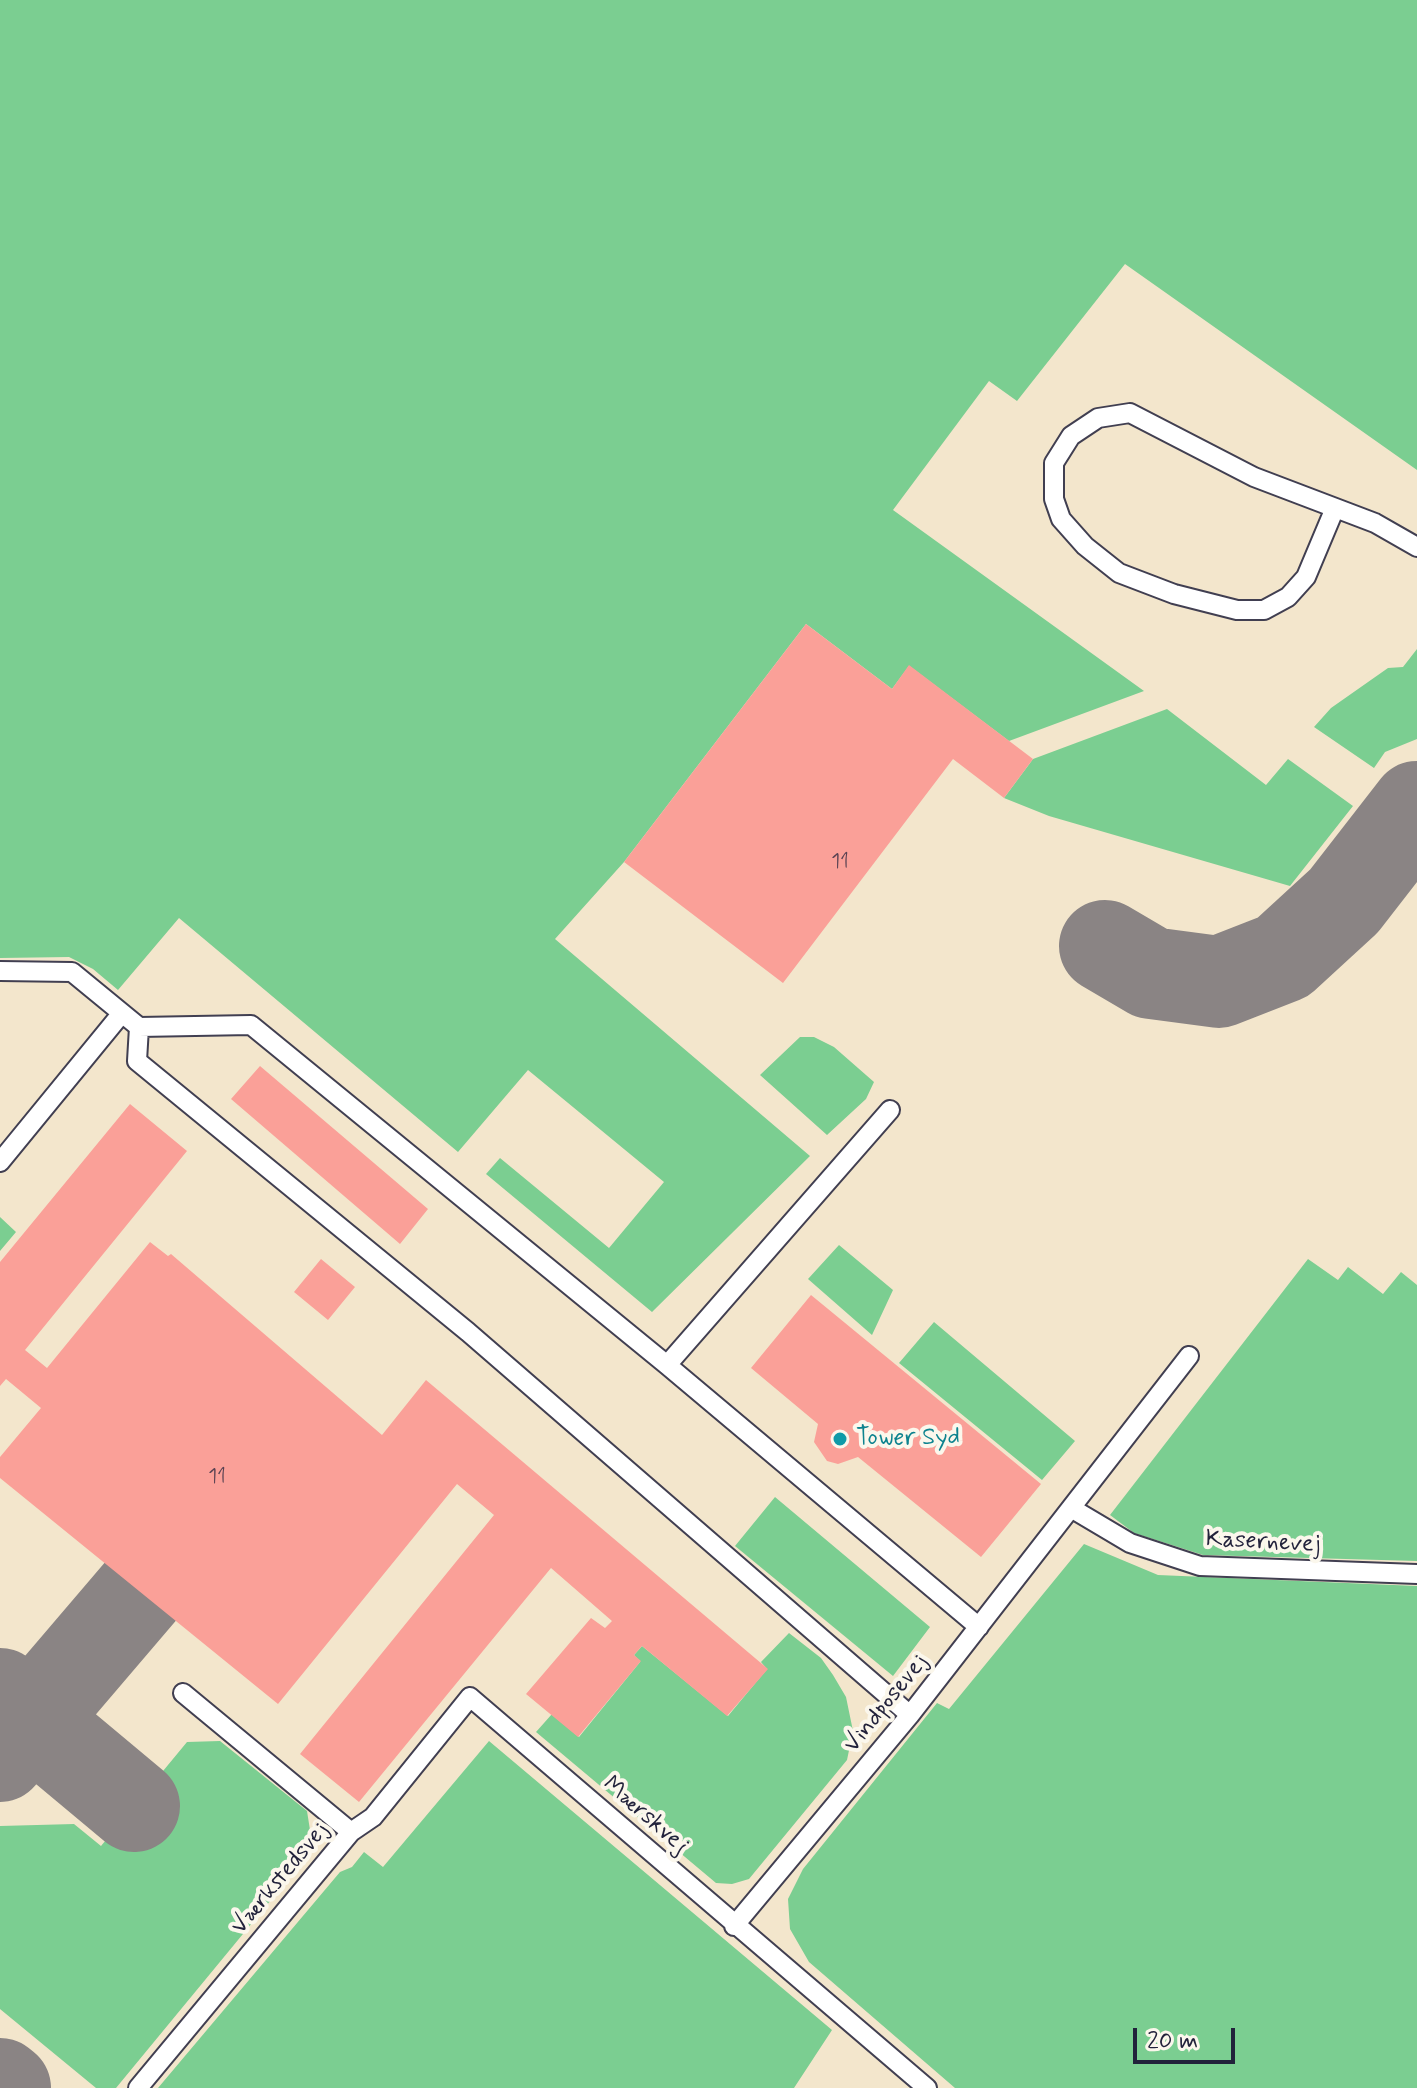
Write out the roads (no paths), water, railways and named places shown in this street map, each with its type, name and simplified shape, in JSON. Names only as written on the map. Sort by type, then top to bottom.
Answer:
[{"type":"lane","points":[[1335,508],[1306,577],[1288,597],[1264,610],[1237,610],[1174,594],[1119,573],[1085,546],[1061,519],[1054,499],[1054,463],[1071,436],[1098,418],[1130,413],[1254,477],[1375,523],[1417,547]]},
{"type":"lane","points":[[0,971],[72,972],[139,1027],[251,1025],[667,1365],[979,1627]]},
{"type":"lane","points":[[0,1162],[122,1013]]},
{"type":"lane","points":[[139,1027],[137,1061],[468,1332],[910,1715]]},
{"type":"lane","points":[[667,1365],[890,1110]]},
{"type":"lane","name":"Vindposevej","points":[[734,1926],[910,1715],[1189,1356]]},
{"type":"lane","name":"Kasernevej","points":[[1071,1508],[1130,1543],[1200,1566],[1417,1574]]},
{"type":"lane","name":"Værkstedsvej","points":[[138,2088],[351,1832],[183,1693]]},
{"type":"lane","name":"Mærskvej","points":[[351,1832],[373,1817],[470,1697],[927,2088]]},
{"type":"place","name":"Tower Syd","points":[[840,1439]]}]
